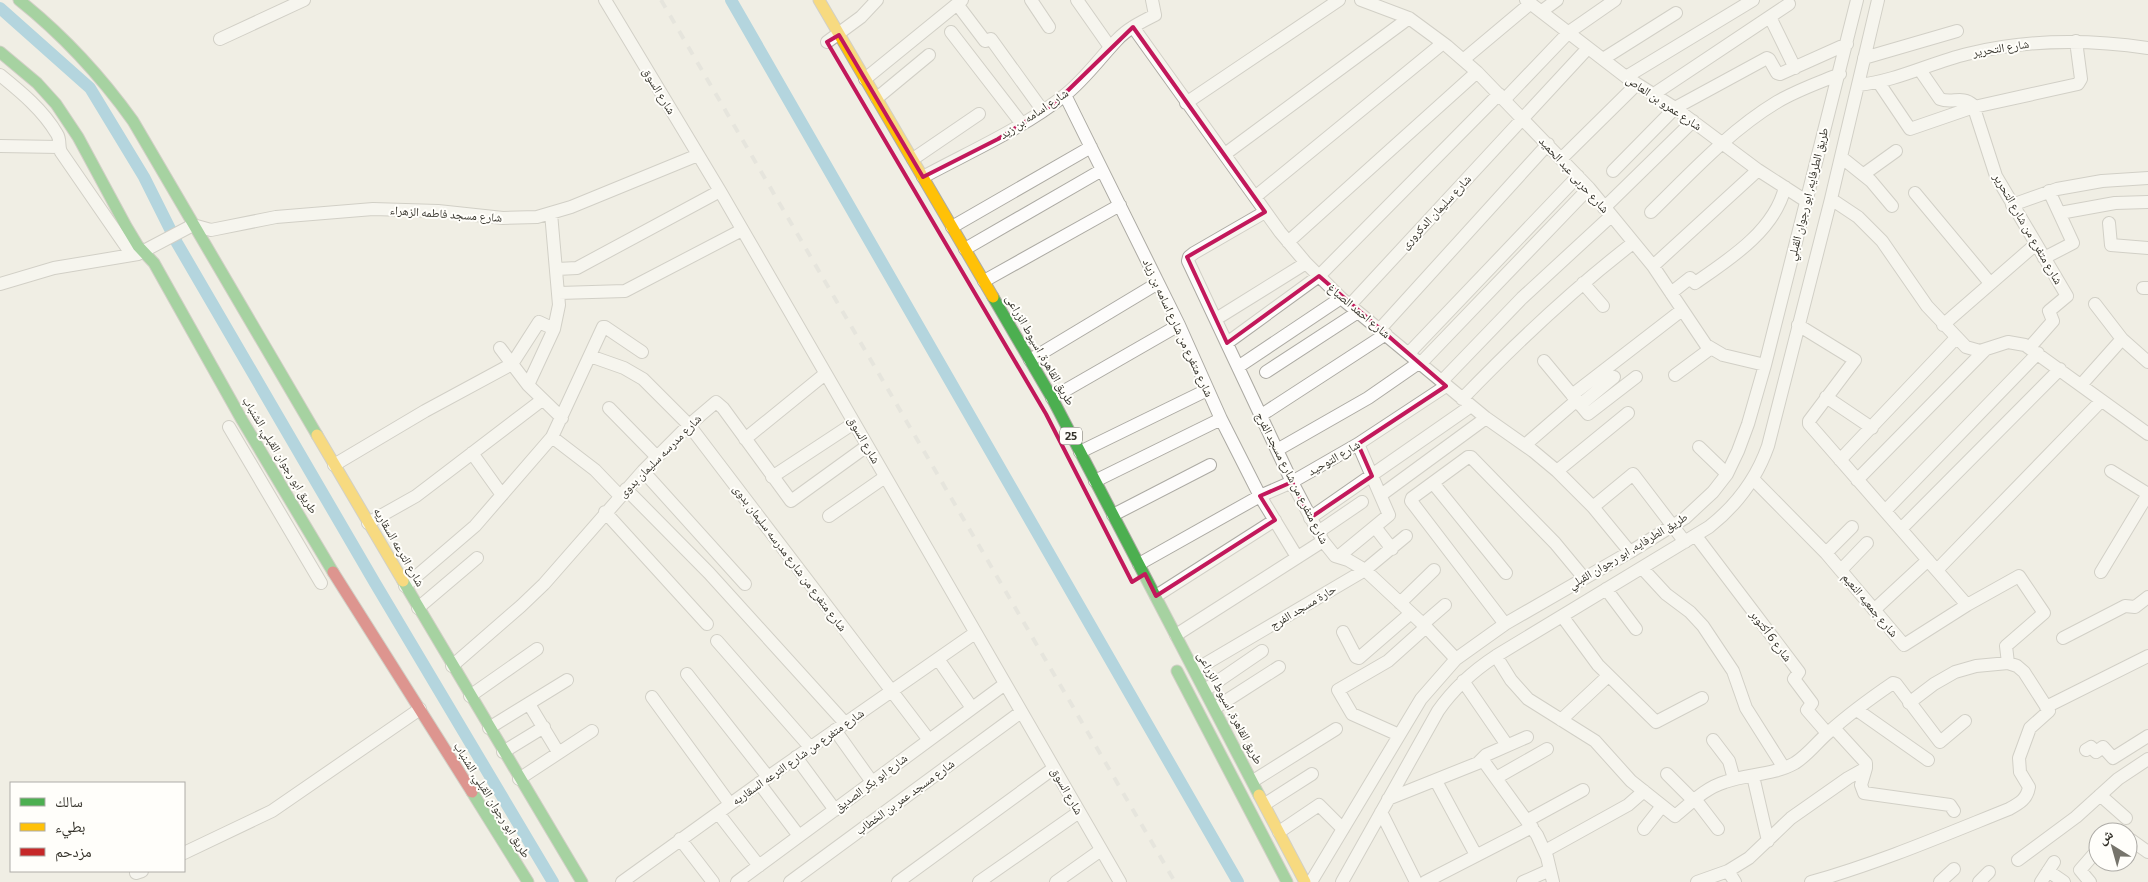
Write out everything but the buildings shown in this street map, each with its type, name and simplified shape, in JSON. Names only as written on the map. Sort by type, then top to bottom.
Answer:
[{"type":"main road","points":[[19,0],[62,36],[118,98],[167,176],[189,227]]},
{"type":"main road","name":"طريق القاهرة, اسيوط الزراعى","points":[[819,0],[1052,398],[1305,882]]},
{"type":"main road","name":"طريق ابو رجوان القبلي, الشنباب","points":[[0,52],[20,68],[56,105],[69,123],[138,253],[154,263],[242,420],[335,575],[528,882]]},
{"type":"main road","name":"شارع الترعه السقاريه","points":[[189,227],[334,465],[582,882]]},
{"type":"main road","points":[[229,428],[242,420]]},
{"type":"main road","points":[[245,454],[258,446]]},
{"type":"main road","points":[[1132,582],[1142,569]]},
{"type":"main road","points":[[321,583],[335,575]]},
{"type":"main road","points":[[1171,657],[1284,881]]},
{"type":"street","points":[[220,39],[304,0]]},
{"type":"street","name":"شارع السوق","points":[[604,0],[720,191],[1120,882]]},
{"type":"street","points":[[827,42],[839,35],[877,0]]},
{"type":"street","points":[[1031,0],[1049,27]]},
{"type":"street","points":[[1076,0],[1110,48]]},
{"type":"street","name":"شارع اسامه بن زيد","points":[[923,177],[1022,124],[1065,95],[1133,27],[1155,15],[1152,0]]},
{"type":"street","points":[[1186,103],[1339,0]]},
{"type":"street","name":"شارع حربى عبد الحميد","points":[[1361,0],[1409,18],[1443,43],[1477,72],[1589,188],[1653,266],[1702,341],[1710,349]]},
{"type":"street","points":[[1542,11],[1557,0]]},
{"type":"street","points":[[1227,343],[1319,276],[1568,32],[1615,0]]},
{"type":"street","points":[[1562,158],[1632,80],[1753,0]]},
{"type":"street","name":"طريق الطرفايه, ابو رجوان القبلي","points":[[1311,882],[1420,699],[1456,659],[1505,624],[1673,525],[1700,505],[1727,474],[1748,424],[1765,365],[1840,74],[1857,0]]},
{"type":"street","name":"طريق الطرفايه, ابو رجوان القبلي","points":[[1342,882],[1438,710],[1463,681],[1496,656],[1690,539],[1722,517],[1734,505],[1753,479],[1768,446],[1831,199],[1878,0]]},
{"type":"street","points":[[866,79],[959,2],[985,41],[991,39],[1043,111]]},
{"type":"street","points":[[1463,60],[1529,2]]},
{"type":"street","name":"شارع عمرو بن العاص","points":[[1529,2],[1632,80],[1675,108],[1758,170],[1806,201]]},
{"type":"street","points":[[1654,94],[1789,4]]},
{"type":"street","points":[[1603,59],[1676,13]]},
{"type":"street","points":[[1770,17],[1795,68]]},
{"type":"street","points":[[1225,154],[1409,18]]},
{"type":"street","name":"شارع احمد الصباغ","points":[[1133,27],[1265,212],[1288,242],[1319,276],[1350,305],[1467,403],[1557,471],[1593,507],[1630,552]]},
{"type":"street","points":[[1864,58],[1958,31]]},
{"type":"street","points":[[951,32],[1022,124]]},
{"type":"street","points":[[1879,83],[1909,128],[1974,107],[2078,84],[2081,79],[2076,41]]},
{"type":"street","name":"شارع التحرير","points":[[1858,85],[1879,83],[1950,58],[2026,43],[2102,41],[2148,48]]},
{"type":"street","points":[[1255,197],[1443,43]]},
{"type":"street","points":[[1613,171],[1675,108],[1767,58],[1770,59],[1778,74],[1847,44]]},
{"type":"street","name":"شارع سليمان الدكرورى","points":[[1350,305],[1588,48]]},
{"type":"street","points":[[877,98],[929,55]]},
{"type":"street","points":[[1920,70],[1940,99],[1947,101],[1963,99],[1974,107]]},
{"type":"street","points":[[1288,242],[1477,72]]},
{"type":"street","points":[[1651,212],[1722,143],[1777,102],[1840,74]]},
{"type":"street","points":[[0,75],[42,112],[58,136],[59,147],[138,253]]},
{"type":"street","name":"شارع متفرع من شارع اسامه بن زياد","points":[[1065,95],[1179,325],[1221,419],[1260,496],[1298,557]]},
{"type":"street","name":"شارع متفرع من شارع التحرير","points":[[1974,107],[1991,162],[2012,205],[2067,297],[2049,311],[2053,321],[2034,350]]},
{"type":"street","points":[[913,159],[979,114]]},
{"type":"street","name":"شارع التوحيد","points":[[1142,569],[1260,496],[1292,482],[1358,444],[1444,384],[1528,292],[1608,212],[1693,122]]},
{"type":"street","points":[[1260,416],[1383,331],[1548,144]]},
{"type":"street","points":[[0,146],[59,147]]},
{"type":"street","points":[[952,227],[1091,147]]},
{"type":"street","points":[[1864,174],[1896,151]]},
{"type":"street","name":"شارع مسجد فاطمه الزهراء","points":[[189,227],[214,230],[276,217],[373,209],[438,211],[503,218],[531,217],[571,207],[698,154]]},
{"type":"street","points":[[1841,157],[1864,174],[1892,206]]},
{"type":"street","points":[[965,249],[1102,170]]},
{"type":"street","points":[[1653,266],[1758,170]]},
{"type":"street","points":[[1409,353],[1578,176]]},
{"type":"street","points":[[2012,205],[2049,191],[2102,181],[2148,178]]},
{"type":"street","points":[[1671,293],[1690,278],[1695,283],[1738,254],[1775,213],[1782,199],[1785,187]]},
{"type":"street","points":[[1277,450],[1368,398],[1420,362],[1589,188]]},
{"type":"street","points":[[557,269],[576,268],[720,191]]},
{"type":"street","points":[[2044,258],[2073,243],[2049,191]]},
{"type":"street","points":[[1915,193],[1990,283]]},
{"type":"street","points":[[1831,199],[1858,217],[1882,240],[1927,306],[1943,325],[1970,349],[1985,350],[2008,342],[2020,343],[2034,350],[2148,434]]},
{"type":"street","points":[[2060,213],[2115,203],[2148,202]]},
{"type":"street","points":[[984,282],[1120,205]]},
{"type":"street","name":"شارع متفرع من شارع مسجد الفرج","points":[[1265,212],[1194,253],[1189,257],[1188,261],[1260,416],[1320,537],[1333,554],[1365,570],[1425,626],[1456,659]]},
{"type":"street","points":[[528,385],[554,330],[559,293],[551,213]]},
{"type":"street","points":[[2109,223],[2111,245],[2148,248]]},
{"type":"street","points":[[0,284],[54,268],[138,253],[189,227]]},
{"type":"street","points":[[559,293],[625,291],[742,230]]},
{"type":"street","points":[[1310,518],[1372,476],[1467,403],[1510,349],[1583,283],[1634,243]]},
{"type":"street","points":[[1943,325],[2036,244]]},
{"type":"street","points":[[1216,319],[1306,262]]},
{"type":"street","points":[[1030,360],[1158,282]]},
{"type":"street","points":[[1583,283],[1603,306]]},
{"type":"street","points":[[2095,304],[2122,339],[2148,362]]},
{"type":"street","points":[[1238,367],[1350,305]]},
{"type":"street","points":[[1266,372],[1350,305]]},
{"type":"street","points":[[1525,445],[1682,310]]},
{"type":"street","points":[[334,465],[425,411],[512,364],[538,323],[540,322],[554,330]]},
{"type":"street","points":[[1052,398],[1179,325]]},
{"type":"street","points":[[1798,325],[1855,360],[1826,397],[1809,423],[1967,605]]},
{"type":"street","points":[[405,586],[462,540],[552,437],[604,327],[642,352]]},
{"type":"street","points":[[1840,460],[1956,338]]},
{"type":"street","points":[[2081,385],[2122,339]]},
{"type":"street","points":[[500,348],[528,385],[562,418]]},
{"type":"street","points":[[1675,375],[1710,349],[1723,355],[1765,365]]},
{"type":"street","points":[[1857,480],[1985,350]]},
{"type":"street","points":[[1885,511],[2034,350]]},
{"type":"street","name":"شارع متفرع من شارع مدرسه سليمان بدوى","points":[[590,356],[624,368],[643,379],[689,425],[930,740]]},
{"type":"street","points":[[1544,361],[1588,414],[1636,377]]},
{"type":"street","points":[[1900,529],[2060,369]]},
{"type":"street","points":[[745,439],[825,374]]},
{"type":"street","points":[[1576,400],[1614,377]]},
{"type":"street","points":[[1080,452],[1207,390]]},
{"type":"street","points":[[1826,397],[1872,428]]},
{"type":"street","points":[[368,522],[416,496],[542,400]]},
{"type":"street","points":[[1937,570],[2101,401]]},
{"type":"street","name":"شارع مدرسه سليمان بدوى","points":[[452,666],[544,584],[605,512],[644,470],[689,425],[716,402],[718,402],[772,477],[792,501],[867,446]]},
{"type":"street","points":[[609,408],[657,457]]},
{"type":"street","points":[[1557,471],[1628,413]]},
{"type":"street","points":[[1381,495],[1486,418]]},
{"type":"street","points":[[1095,481],[1221,419]]},
{"type":"street","points":[[772,477],[854,423]]},
{"type":"street","points":[[229,428],[321,583]]},
{"type":"street","points":[[552,437],[623,493],[709,573],[840,726],[872,782]]},
{"type":"street","points":[[1338,557],[1389,515],[1358,444]]},
{"type":"street","points":[[1699,447],[1727,474]]},
{"type":"street","points":[[472,453],[502,495]]},
{"type":"street","points":[[1505,624],[1411,501],[1412,498],[1471,457],[1555,543],[1584,578]]},
{"type":"street","points":[[1113,515],[1210,465]]},
{"type":"street","points":[[644,470],[745,584]]},
{"type":"street","points":[[2101,572],[2147,497],[2111,471]]},
{"type":"street","points":[[1593,507],[1633,474],[1673,525],[1690,539]]},
{"type":"street","points":[[829,516],[885,477]]},
{"type":"street","name":"شارع جمعيه النعيم","points":[[1753,479],[1826,553],[1904,645],[1967,605],[2019,576],[2044,613],[2006,646],[2008,662]]},
{"type":"street","points":[[1433,483],[1506,573]]},
{"type":"street","points":[[1176,635],[1298,557],[1362,502]]},
{"type":"street","points":[[605,512],[707,624]]},
{"type":"street","points":[[1156,596],[1274,520]]},
{"type":"street","points":[[1826,553],[1852,526]]},
{"type":"street","points":[[1375,528],[1392,549]]},
{"type":"street","name":"حارة مسجد الفرج","points":[[1195,670],[1365,570],[1406,536]]},
{"type":"street","name":"شارع 6 أكتوبر","points":[[1690,539],[1799,672],[1794,679],[1812,703],[1807,710],[1830,731]]},
{"type":"street","points":[[1841,570],[1867,544]]},
{"type":"street","points":[[418,608],[477,558]]},
{"type":"street","points":[[1874,610],[1928,560]]},
{"type":"street","points":[[1642,568],[1666,594],[1690,612],[1703,626],[1733,671],[1746,708],[1784,768]]},
{"type":"street","points":[[1400,603],[1434,570]]},
{"type":"street","points":[[1606,589],[1636,629]]},
{"type":"street","points":[[2063,638],[2125,606],[2135,607],[2148,597]]},
{"type":"street","points":[[1399,735],[1352,714],[1338,690],[1388,661],[1445,605]]},
{"type":"street","points":[[1343,632],[1356,657],[1359,658],[1411,613]]},
{"type":"street","points":[[1562,616],[1579,641],[1608,676],[1657,722],[1702,698]]},
{"type":"street","name":"شارع متفرع من شارع الترعه السقاريه","points":[[628,881],[680,839],[975,633]]},
{"type":"street","points":[[717,641],[810,747]]},
{"type":"street","points":[[470,696],[537,649]]},
{"type":"street","points":[[1205,690],[1262,651]]},
{"type":"street","points":[[1496,656],[1511,680],[1522,693],[1535,704],[1600,746],[1625,775],[1675,816],[1694,799],[1713,787],[1734,779],[1784,768],[1803,757],[1830,731],[1894,683],[1939,742],[1965,721]]},
{"type":"street","points":[[2046,707],[2148,656]]},
{"type":"street","points":[[938,659],[972,708]]},
{"type":"street","points":[[1811,882],[1838,875],[1900,852],[2010,809],[2023,801],[2029,787],[2020,772],[2019,758],[2030,728],[2049,713],[2024,672],[2008,662],[1976,666],[1955,672],[1934,684],[1910,703]]},
{"type":"street","points":[[1214,708],[1279,667]]},
{"type":"street","points":[[687,674],[763,780],[799,836]]},
{"type":"street","points":[[1561,720],[1608,676]]},
{"type":"street","points":[[489,728],[567,680]]},
{"type":"street","points":[[1463,681],[1507,746]]},
{"type":"street","name":"شارع ابو بكر الصديق","points":[[737,882],[1004,684]]},
{"type":"street","points":[[652,697],[730,804]]},
{"type":"street","points":[[1420,699],[1438,710]]},
{"type":"street","points":[[529,704],[558,752]]},
{"type":"street","points":[[185,853],[280,807],[420,709]]},
{"type":"street","points":[[1857,710],[1928,760]]},
{"type":"street","name":"شارع مسجد عمر بن الخطاب","points":[[790,882],[1021,712]]},
{"type":"street","points":[[503,752],[544,727]]},
{"type":"street","points":[[1253,781],[1336,729]]},
{"type":"street","points":[[519,779],[592,731]]},
{"type":"street","points":[[1830,731],[1864,761],[1866,768],[1861,785],[1864,793],[1950,805],[1954,811]]},
{"type":"street","points":[[1388,799],[1478,763],[1485,756],[1526,736]]},
{"type":"street","points":[[2086,750],[2091,747],[2096,752],[2103,748],[2113,758],[2148,736]]},
{"type":"street","points":[[1713,740],[1729,761],[1734,779]]},
{"type":"street","points":[[1496,778],[1547,749]]},
{"type":"street","points":[[796,757],[835,810]]},
{"type":"street","points":[[1482,759],[1530,824],[1545,851],[1552,876],[1523,882]]},
{"type":"street","points":[[2018,860],[2076,817],[2118,779],[2148,759]]},
{"type":"street","points":[[898,882],[1054,768]]},
{"type":"street","points":[[1697,882],[1728,871],[1749,858],[1791,818],[1848,778],[1866,768]]},
{"type":"street","points":[[1265,804],[1312,774]]},
{"type":"street","points":[[1667,774],[1694,799],[1718,829]]},
{"type":"street","points":[[1753,776],[1768,840]]},
{"type":"street","points":[[1436,781],[1476,855]]},
{"type":"street","points":[[1425,882],[1530,824],[1583,790]]},
{"type":"street","points":[[1545,851],[1628,805],[1644,791]]},
{"type":"street","points":[[2100,795],[2126,818]]},
{"type":"street","points":[[1279,832],[1319,804],[1344,829]]},
{"type":"street","points":[[1644,829],[1662,806]]},
{"type":"street","points":[[979,882],[1079,812]]},
{"type":"street","points":[[1381,812],[1416,882]]},
{"type":"street","points":[[718,813],[759,866]]},
{"type":"street","points":[[680,839],[713,882]]},
{"type":"street","points":[[1056,882],[1102,850]]},
{"type":"street","points":[[2088,861],[2080,870],[2090,882]]},
{"type":"street","points":[[2041,882],[2051,866],[2064,882]]},
{"type":"street","points":[[1940,882],[1954,869]]},
{"type":"street","points":[[1728,871],[1735,882]]},
{"type":"street","points":[[1979,882],[1988,872]]},
{"type":"highlighted area","points":[[1133,27],[1265,212],[1187,257],[1227,343],[1319,276],[1446,386],[1358,444],[1372,476],[1310,518],[1292,482],[1260,496],[1275,520],[1156,596],[1145,574],[1132,582],[1046,414],[827,42],[839,35],[923,177],[998,139],[1055,103]]},
{"type":"waterway","points":[[731,0],[1238,882]]},
{"type":"waterway","points":[[0,8],[90,88],[144,177],[177,243],[375,583],[553,882]]},
{"type":"railway","points":[[661,0],[1175,882]]},
{"type":"traffic: fast","points":[[19,0],[51,27],[80,56],[133,121],[317,435]]},
{"type":"traffic: fast","points":[[0,52],[37,83],[56,104],[78,137],[126,226],[138,246],[154,263],[242,420],[333,572]]},
{"type":"traffic: fast","points":[[993,297],[1052,398],[1259,795]]},
{"type":"traffic: fast","points":[[403,581],[582,882]]},
{"type":"traffic: fast","points":[[1177,671],[1287,882]]},
{"type":"traffic: fast","points":[[472,792],[528,882]]},
{"type":"traffic: slow","points":[[819,0],[993,297]]},
{"type":"traffic: slow","points":[[317,435],[403,581]]},
{"type":"traffic: slow","points":[[1259,795],[1305,882]]},
{"type":"traffic: jam","points":[[333,572],[472,792]]}]
